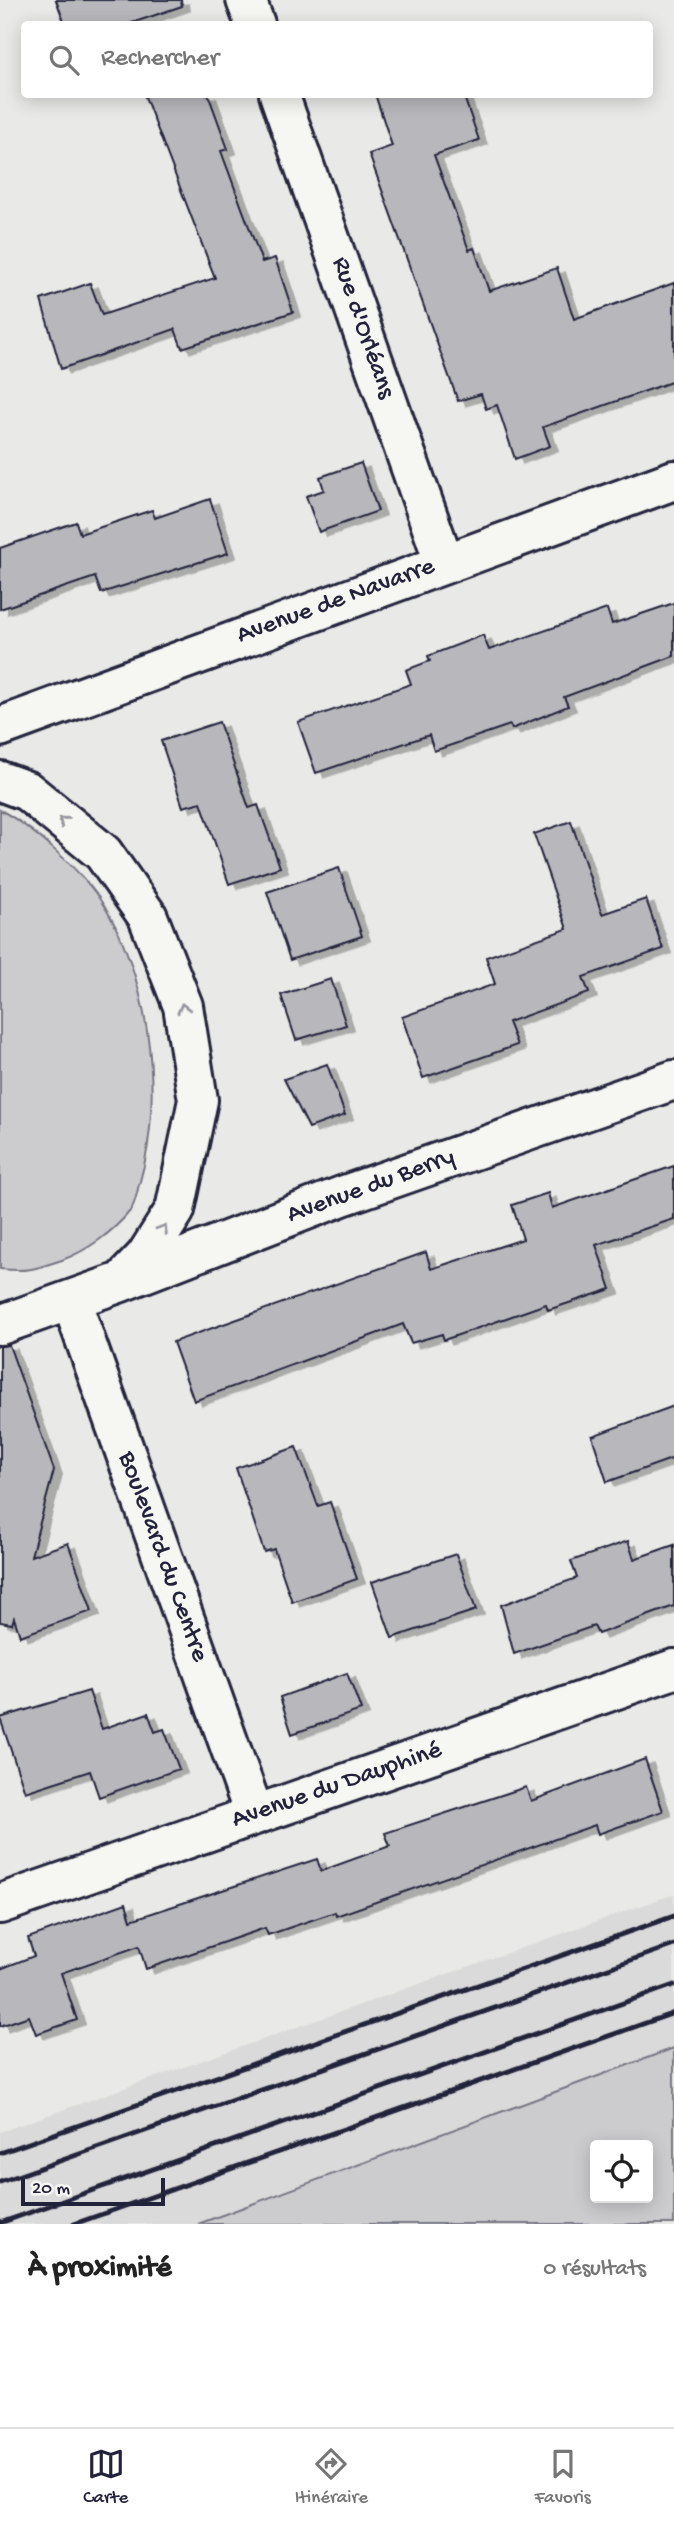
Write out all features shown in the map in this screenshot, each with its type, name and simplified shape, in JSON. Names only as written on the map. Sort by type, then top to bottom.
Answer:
[{"type":"street","points":[[246,0],[253,21]]},
{"type":"street","name":"Rue d'Orléans","points":[[280,98],[444,562]]},
{"type":"street","name":"Avenue de Navarre","points":[[0,727],[444,562],[674,480]]},
{"type":"street","points":[[0,781],[27,792],[103,853],[148,917],[183,1006],[198,1100],[175,1210],[146,1256],[121,1282]]},
{"type":"street","name":"Avenue du Berry","points":[[10,1317],[71,1300],[342,1196],[674,1080]]},
{"type":"street","name":"Boulevard du Centre","points":[[71,1300],[254,1814]]},
{"type":"street","name":"Avenue du Dauphiné","points":[[0,1904],[674,1669]]},
{"type":"shaded area","points":[[0,810],[40,837],[99,898],[130,961],[141,997],[151,1074],[147,1148],[132,1208],[108,1233],[81,1252],[25,1270],[0,1269]]},
{"type":"shaded area","points":[[674,1894],[674,2048],[198,2224],[0,2224],[0,2132]]},
{"type":"shaded area","points":[[674,2048],[674,2224],[198,2224]]},
{"type":"building","points":[[56,0],[181,0],[182,6],[138,21],[64,21]]},
{"type":"building","points":[[146,98],[209,98],[228,149],[221,151],[262,262],[275,258],[293,312],[182,348],[175,329],[61,369],[41,300],[90,283],[102,315],[215,278]]},
{"type":"building","points":[[376,98],[464,98],[479,140],[434,155],[469,250],[474,248],[489,291],[557,268],[574,319],[674,283],[674,381],[543,427],[550,446],[515,459],[497,405],[486,409],[481,394],[458,401],[369,154],[392,146]]},
{"type":"building","points":[[361,463],[378,511],[319,532],[306,496],[324,490],[320,477]]},
{"type":"building","points":[[210,499],[228,553],[101,593],[95,577],[0,609],[0,548],[76,522],[80,534],[152,510],[155,518]]},
{"type":"building","points":[[674,603],[674,656],[564,697],[568,706],[512,729],[510,725],[434,751],[429,735],[316,773],[298,722],[411,684],[406,670],[430,661],[428,656],[483,635],[489,650],[607,609],[612,624]]},
{"type":"building","points":[[219,722],[249,808],[258,805],[280,867],[229,884],[201,802],[183,807],[161,741]]},
{"type":"building","points":[[571,821],[602,914],[646,899],[663,949],[583,977],[589,993],[508,1022],[517,1045],[423,1078],[402,1017],[495,984],[486,957],[567,929],[534,834]]},
{"type":"building","points":[[339,868],[362,936],[290,960],[267,892]]},
{"type":"building","points":[[331,979],[346,1025],[296,1040],[281,995]]},
{"type":"building","points":[[327,1064],[345,1115],[309,1128],[284,1079]]},
{"type":"building","points":[[674,1166],[674,1219],[596,1245],[611,1289],[548,1310],[546,1304],[444,1340],[442,1334],[411,1343],[403,1324],[194,1401],[173,1342],[426,1252],[431,1269],[523,1239],[512,1205],[548,1193],[552,1208]]},
{"type":"building","points":[[9,1345],[54,1470],[31,1556],[68,1543],[92,1611],[20,1636],[14,1618],[12,1624],[0,1622],[0,1346]]},
{"type":"building","points":[[674,1406],[674,1458],[607,1482],[592,1436]]},
{"type":"building","points":[[296,1447],[318,1506],[330,1502],[357,1579],[292,1602],[274,1549],[264,1552],[236,1468]]},
{"type":"building","points":[[628,1541],[634,1559],[674,1545],[674,1606],[598,1634],[594,1626],[514,1654],[501,1605],[577,1578],[571,1561]]},
{"type":"building","points":[[456,1554],[476,1610],[392,1638],[372,1582]]},
{"type":"building","points":[[347,1673],[361,1710],[292,1734],[280,1697]]},
{"type":"building","points":[[89,1691],[102,1729],[148,1713],[155,1732],[164,1729],[179,1769],[99,1797],[90,1771],[25,1792],[0,1718]]},
{"type":"building","points":[[645,1759],[663,1811],[598,1834],[595,1825],[336,1916],[335,1912],[268,1935],[265,1928],[146,1969],[139,1946],[61,1973],[77,2020],[36,2034],[29,2016],[0,2026],[0,1969],[34,1956],[28,1938],[126,1903],[131,1920],[317,1859],[321,1871],[390,1846],[385,1833],[526,1787],[531,1801]]},
{"type":"railway","points":[[0,2153],[674,1916]]},
{"type":"railway","points":[[0,2182],[674,1945]]},
{"type":"railway","points":[[0,2223],[674,1985]]},
{"type":"railway","points":[[74,2224],[674,2013]]}]
